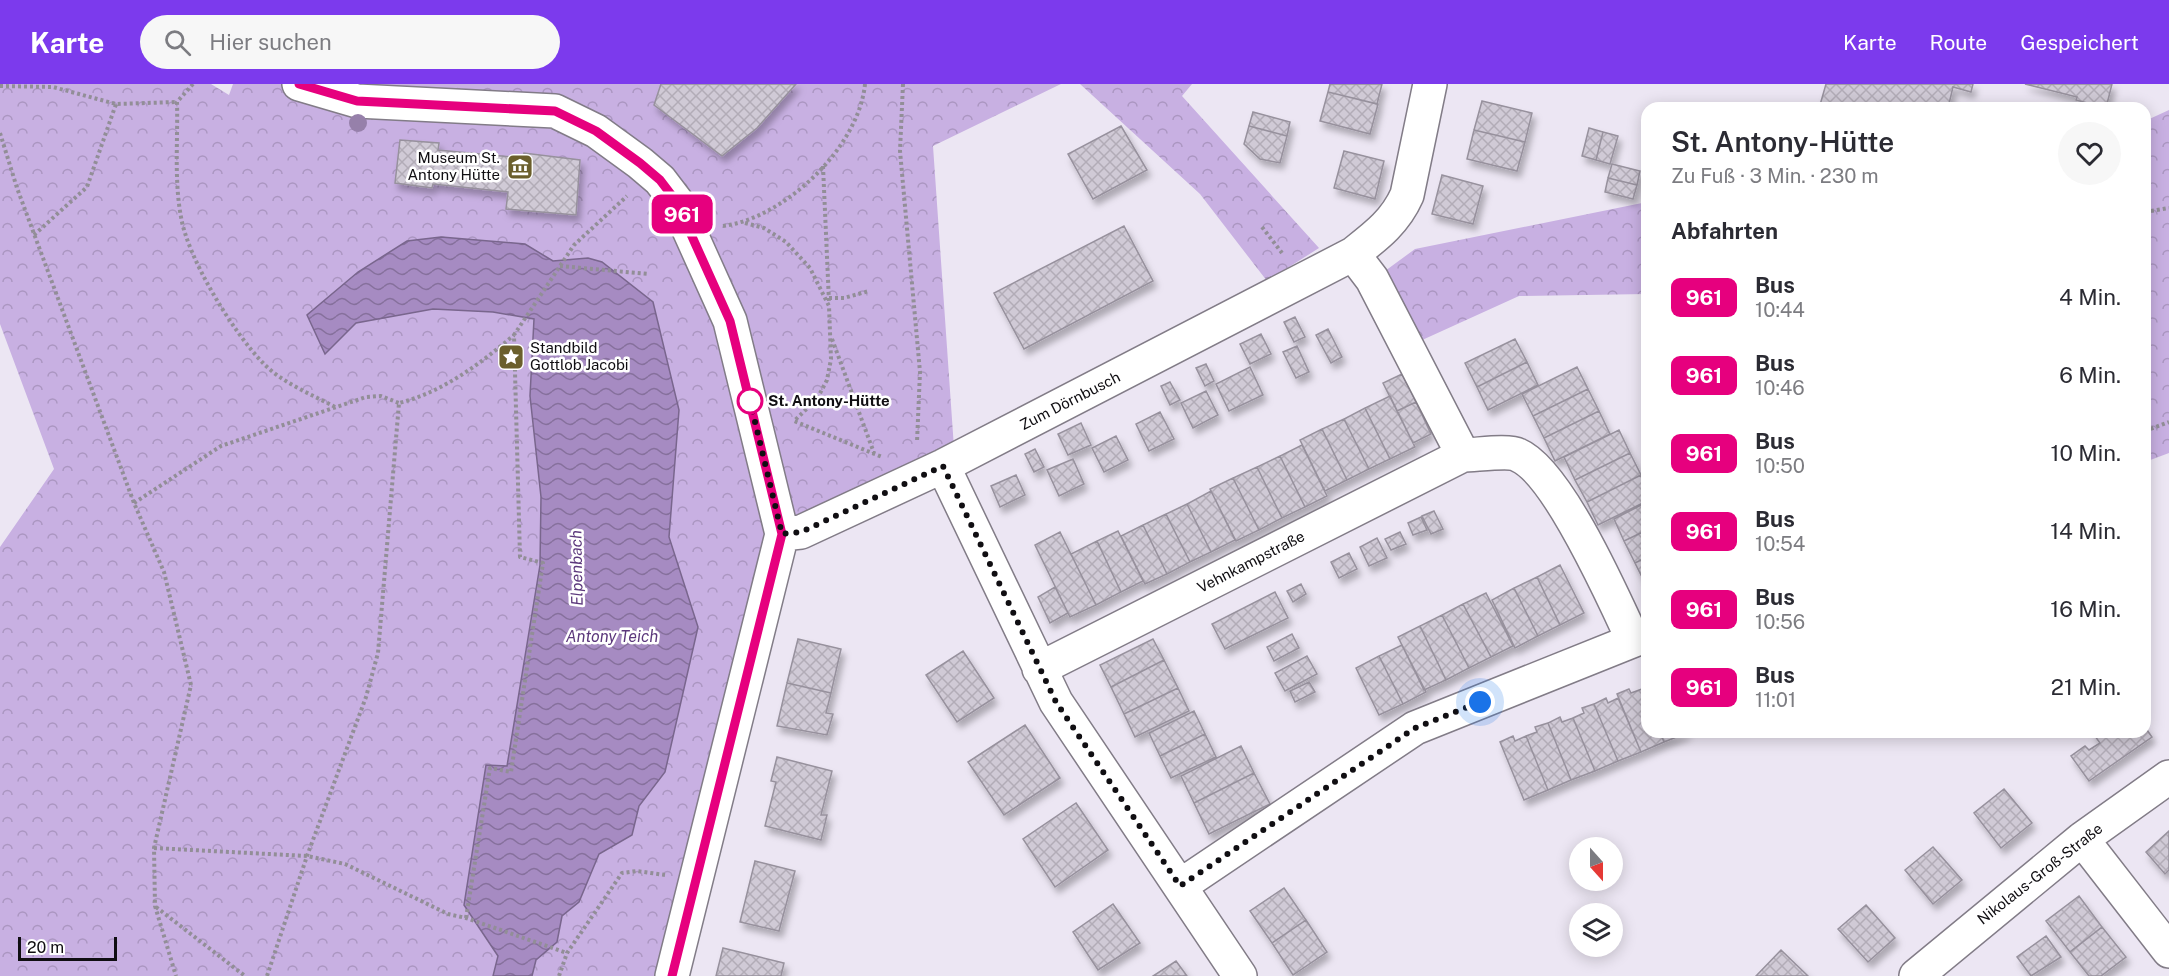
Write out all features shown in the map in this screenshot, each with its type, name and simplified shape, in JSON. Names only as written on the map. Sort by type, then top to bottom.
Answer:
[{"type":"street","points":[[299,84],[357,101],[555,111],[596,131],[651,173],[676,201],[730,321],[782,534],[672,976]]},
{"type":"street","name":"Zum Dörnbusch","points":[[782,534],[801,532],[921,476],[1353,254],[1387,227],[1400,210],[1407,195],[1430,84]]},
{"type":"street","points":[[1353,254],[1372,279],[1463,455]]},
{"type":"street","name":"Vehnkampstraße","points":[[1038,669],[1463,455],[1517,454],[1538,470],[1551,487],[1640,637]]},
{"type":"street","points":[[921,476],[994,568],[1038,669],[1056,702],[1240,976]]},
{"type":"street","points":[[1180,886],[1415,728],[1640,637]]},
{"type":"street","name":"Nikolaus-Groß-Straße","points":[[1916,976],[1954,941],[2082,839],[2169,777]]},
{"type":"street","points":[[2082,839],[2169,951]]},
{"type":"path","points":[[193,84],[177,102],[181,218],[189,246],[213,293],[263,364],[284,379],[337,408]]},
{"type":"path","points":[[744,223],[810,182],[842,144],[864,103],[866,84]]},
{"type":"path","points":[[903,84],[900,151],[920,372],[916,429],[921,476]]},
{"type":"path","points":[[0,86],[53,87],[116,104],[177,102]]},
{"type":"path","points":[[34,235],[87,187],[116,104]]},
{"type":"path","points":[[0,133],[34,235],[135,503],[164,572],[191,685],[154,848],[155,906],[176,976]]},
{"type":"path","points":[[823,166],[831,359],[826,380],[817,399],[794,421],[921,476]]},
{"type":"path","points":[[135,503],[221,446],[366,397],[381,396],[399,403],[416,399],[482,362],[514,335],[574,245],[651,173]]},
{"type":"path","points":[[2151,211],[2169,208]]},
{"type":"path","points":[[690,230],[744,223],[764,228],[786,242],[810,268],[829,306]]},
{"type":"path","points":[[560,266],[649,274]]},
{"type":"path","points":[[829,298],[869,291]]},
{"type":"path","points":[[466,918],[490,768],[511,772],[543,562],[520,557],[514,335]]},
{"type":"path","points":[[831,335],[874,454]]},
{"type":"path","points":[[267,976],[307,856],[366,697],[378,653],[399,403]]},
{"type":"path","points":[[2151,430],[2169,422]]},
{"type":"path","points":[[154,848],[307,856],[345,864],[448,914],[466,918],[567,953]]},
{"type":"path","points":[[559,976],[567,953],[622,873],[637,871],[696,880]]},
{"type":"path","points":[[155,906],[245,976]]},
{"type":"green space","points":[[0,84],[211,84],[229,95],[233,84],[1061,84],[933,146],[954,448],[769,535],[660,976],[0,976],[0,547],[54,469],[0,324]]},
{"type":"green space","points":[[1080,84],[1192,84],[1182,96],[1319,248],[1267,281],[1200,194]]},
{"type":"green space","points":[[2169,110],[2169,453],[2151,460],[2151,118]]},
{"type":"green space","points":[[1641,203],[1641,294],[1519,296],[1420,341],[1385,271],[1415,249]]},
{"type":"water","name":"Antony Teich","points":[[441,237],[525,244],[553,261],[588,258],[602,262],[653,302],[679,410],[669,537],[698,627],[665,772],[639,806],[632,835],[599,854],[579,902],[562,916],[557,942],[536,960],[532,976],[493,976],[498,956],[464,905],[486,765],[507,766],[540,565],[541,497],[530,396],[534,319],[493,312],[433,309],[356,323],[325,354],[307,315],[358,272],[407,241]]},
{"type":"building","points":[[661,84],[796,84],[757,128],[722,156],[654,105]]},
{"type":"building","points":[[1330,84],[1382,84],[1377,104],[1328,92]]},
{"type":"building","points":[[1826,84],[1973,84],[1971,92],[1953,87],[1949,102],[1821,102]]},
{"type":"building","points":[[2025,84],[2112,84],[2108,102],[2084,102],[2076,100],[2077,97]]},
{"type":"building","points":[[1328,92],[1378,104],[1370,134],[1320,121]]},
{"type":"building","points":[[1482,101],[1532,113],[1525,142],[1474,130]]},
{"type":"building","points":[[1253,112],[1290,122],[1287,136],[1249,126]]},
{"type":"building","points":[[1121,126],[1147,170],[1093,199],[1068,154]]},
{"type":"building","points":[[1249,126],[1287,136],[1280,163],[1260,159],[1244,144]]},
{"type":"building","points":[[1589,128],[1603,132],[1596,160],[1582,156]]},
{"type":"building","points":[[1474,130],[1525,142],[1517,171],[1467,159]]},
{"type":"building","points":[[1603,132],[1618,136],[1610,164],[1596,160]]},
{"type":"building","points":[[400,140],[439,143],[438,150],[523,158],[524,153],[580,160],[576,215],[506,209],[508,192],[433,184],[432,188],[395,183]]},
{"type":"building","points":[[1344,151],[1384,161],[1375,199],[1334,188]]},
{"type":"building","points":[[1612,164],[1640,171],[1637,185],[1608,178]]},
{"type":"building","points":[[1442,175],[1483,186],[1473,224],[1432,214]]},
{"type":"building","points":[[1608,178],[1637,185],[1633,199],[1605,192]]},
{"type":"building","points":[[1124,226],[1153,281],[1024,349],[994,293]]},
{"type":"building","points":[[1295,317],[1305,337],[1294,342],[1284,322]]},
{"type":"building","points":[[1328,329],[1342,357],[1331,363],[1316,335]]},
{"type":"building","points":[[1261,334],[1271,354],[1250,364],[1240,344]]},
{"type":"building","points":[[1515,339],[1527,362],[1477,387],[1465,363]]},
{"type":"building","points":[[1297,346],[1309,372],[1296,378],[1283,352]]},
{"type":"building","points":[[1527,362],[1538,385],[1488,410],[1477,387]]},
{"type":"building","points":[[1206,364],[1214,381],[1205,386],[1196,368]]},
{"type":"building","points":[[1250,367],[1263,395],[1229,411],[1216,384]]},
{"type":"building","points":[[1577,367],[1588,389],[1533,416],[1522,394]]},
{"type":"building","points":[[1402,374],[1416,402],[1397,411],[1383,383]]},
{"type":"building","points":[[1170,382],[1180,400],[1170,405],[1161,386]]},
{"type":"building","points":[[1588,389],[1599,411],[1544,438],[1533,416]]},
{"type":"building","points":[[1206,391],[1218,415],[1193,428],[1181,403]]},
{"type":"building","points":[[1390,396],[1415,447],[1390,459],[1365,408]]},
{"type":"building","points":[[1416,402],[1431,434],[1413,443],[1397,411]]},
{"type":"building","points":[[1365,408],[1390,459],[1369,469],[1344,419]]},
{"type":"building","points":[[1599,411],[1610,434],[1555,461],[1544,438]]},
{"type":"building","points":[[1160,412],[1174,439],[1149,451],[1136,424]]},
{"type":"building","points":[[1344,419],[1369,469],[1347,480],[1322,429]]},
{"type":"building","points":[[1081,423],[1091,445],[1068,455],[1058,434]]},
{"type":"building","points":[[1322,429],[1347,480],[1325,491],[1300,440]]},
{"type":"building","points":[[1619,430],[1630,453],[1575,480],[1564,457]]},
{"type":"building","points":[[1116,436],[1128,460],[1104,472],[1092,448]]},
{"type":"building","points":[[1302,445],[1327,496],[1305,507],[1280,456]]},
{"type":"building","points":[[1035,449],[1044,467],[1034,472],[1025,454]]},
{"type":"building","points":[[1630,453],[1641,475],[1587,502],[1575,480]]},
{"type":"building","points":[[1280,456],[1305,507],[1282,518],[1257,467]]},
{"type":"building","points":[[1073,459],[1084,484],[1059,496],[1047,470]]},
{"type":"building","points":[[1257,467],[1282,518],[1259,530],[1233,478]]},
{"type":"building","points":[[1016,475],[1025,495],[1000,507],[991,486]]},
{"type":"building","points":[[1641,475],[1641,504],[1598,525],[1587,502]]},
{"type":"building","points":[[1233,478],[1259,530],[1236,541],[1210,489]]},
{"type":"building","points":[[1211,491],[1235,540],[1211,552],[1187,504]]},
{"type":"building","points":[[1187,504],[1211,552],[1190,562],[1166,514]]},
{"type":"building","points":[[1641,505],[1641,533],[1624,541],[1614,519]]},
{"type":"building","points":[[1434,511],[1443,529],[1431,534],[1422,516]]},
{"type":"building","points":[[1166,514],[1190,562],[1167,574],[1143,525]]},
{"type":"building","points":[[1421,517],[1427,530],[1413,535],[1408,523]]},
{"type":"building","points":[[1143,525],[1167,574],[1145,584],[1121,536]]},
{"type":"building","points":[[1118,531],[1143,581],[1121,592],[1097,541]]},
{"type":"building","points":[[1060,532],[1096,605],[1070,617],[1035,545]]},
{"type":"building","points":[[1400,532],[1406,544],[1391,550],[1385,539]]},
{"type":"building","points":[[1641,533],[1641,560],[1635,563],[1624,541]]},
{"type":"building","points":[[1377,538],[1387,558],[1369,566],[1360,547]]},
{"type":"building","points":[[1097,541],[1121,592],[1096,605],[1071,554]]},
{"type":"building","points":[[1349,553],[1357,569],[1339,578],[1331,562]]},
{"type":"building","points":[[1641,560],[1641,575],[1635,563]]},
{"type":"building","points":[[1560,565],[1584,613],[1560,625],[1537,577]]},
{"type":"building","points":[[1537,577],[1560,625],[1538,636],[1514,588]]},
{"type":"building","points":[[1301,584],[1306,594],[1293,602],[1287,591]]},
{"type":"building","points":[[1055,587],[1068,613],[1050,623],[1038,597]]},
{"type":"building","points":[[1514,588],[1538,636],[1515,648],[1492,600]]},
{"type":"building","points":[[1275,592],[1288,618],[1225,649],[1212,624]]},
{"type":"building","points":[[1486,593],[1513,646],[1491,657],[1463,604]]},
{"type":"building","points":[[1463,604],[1491,657],[1469,668],[1442,615]]},
{"type":"building","points":[[1442,615],[1469,668],[1446,680],[1420,626]]},
{"type":"building","points":[[1420,626],[1446,680],[1424,690],[1398,637]]},
{"type":"building","points":[[1292,634],[1299,648],[1274,661],[1267,647]]},
{"type":"building","points":[[798,639],[841,649],[831,693],[787,683]]},
{"type":"building","points":[[1153,639],[1164,660],[1111,687],[1100,665]]},
{"type":"building","points":[[1402,645],[1426,692],[1403,704],[1379,656]]},
{"type":"building","points":[[963,651],[994,698],[957,722],[926,675]]},
{"type":"building","points":[[1307,656],[1317,674],[1285,691],[1275,673]]},
{"type":"building","points":[[1379,656],[1403,704],[1379,715],[1356,668]]},
{"type":"building","points":[[1164,660],[1178,688],[1124,714],[1111,687]]},
{"type":"building","points":[[1309,682],[1315,692],[1295,702],[1290,691]]},
{"type":"building","points":[[787,683],[831,693],[826,713],[833,714],[827,735],[777,726]]},
{"type":"building","points":[[1178,688],[1189,711],[1135,737],[1124,714]]},
{"type":"building","points":[[1629,689],[1631,693],[1641,689],[1641,738],[1662,738],[1664,742],[1641,752],[1617,694]]},
{"type":"building","points":[[1606,698],[1608,703],[1618,698],[1641,752],[1618,761],[1594,704]]},
{"type":"building","points":[[1594,704],[1618,761],[1595,771],[1573,718],[1584,713],[1582,708]]},
{"type":"building","points":[[1194,711],[1205,734],[1160,756],[1149,733]]},
{"type":"building","points":[[1560,717],[1562,722],[1573,718],[1595,771],[1571,780],[1548,723]]},
{"type":"building","points":[[1548,723],[1571,780],[1548,790],[1526,736],[1537,732],[1535,727]]},
{"type":"building","points":[[1025,725],[1060,778],[1004,815],[968,762]]},
{"type":"building","points":[[1205,734],[1216,757],[1171,778],[1160,756]]},
{"type":"building","points":[[1513,736],[1515,741],[1526,736],[1548,790],[1524,800],[1500,742]]},
{"type":"building","points":[[1662,738],[1674,738],[1664,742]]},
{"type":"building","points":[[2096,738],[2151,738],[2089,781],[2071,756],[2085,746],[2089,750],[2100,743]]},
{"type":"building","points":[[1241,746],[1254,773],[1194,803],[1181,776]]},
{"type":"building","points":[[777,757],[832,771],[821,815],[827,815],[821,840],[765,826],[776,782],[771,781]]},
{"type":"building","points":[[1254,773],[1270,804],[1209,834],[1194,803]]},
{"type":"building","points":[[2004,789],[2032,823],[2001,848],[1974,813]]},
{"type":"building","points":[[1076,803],[1108,850],[1055,887],[1023,839]]},
{"type":"building","points":[[2169,831],[2169,870],[2165,874],[2146,852]]},
{"type":"building","points":[[1933,847],[1962,880],[1933,904],[1905,870]]},
{"type":"building","points":[[755,861],[795,871],[779,931],[740,922]]},
{"type":"building","points":[[1284,888],[1306,920],[1272,943],[1250,911]]},
{"type":"building","points":[[2079,896],[2102,927],[2070,952],[2046,921]]},
{"type":"building","points":[[1113,904],[1140,943],[1098,970],[1073,932]]},
{"type":"building","points":[[1866,905],[1895,938],[1868,962],[1838,929]]},
{"type":"building","points":[[1306,920],[1327,952],[1293,975],[1272,943]]},
{"type":"building","points":[[2102,927],[2126,957],[2101,976],[2089,976],[2070,952]]},
{"type":"building","points":[[2046,936],[2061,957],[2031,976],[2017,957]]},
{"type":"building","points":[[723,948],[784,963],[781,976],[716,976]]},
{"type":"building","points":[[1781,950],[1808,976],[1756,976]]},
{"type":"building","points":[[1176,961],[1187,976],[1153,976]]},
{"type":"bus line","name":"961","points":[[299,84],[357,101],[555,111],[596,131],[660,180],[676,201],[730,321],[782,534],[672,976]]},
{"type":"place","name":"Museum St. Antony Hütte","points":[[520,167]]},
{"type":"place","name":"Standbild Gottlob Jacobi","points":[[511,357]]},
{"type":"place","name":"St. Antony-Hütte","points":[[750,401]]},
{"type":"route","points":[[750,401],[782,534],[801,532],[943,466],[994,568],[1038,669],[1056,702],[1180,886],[1415,728],[1480,702]]},
{"type":"water label","name":"Elpenbach","points":[[576,568]]}]
